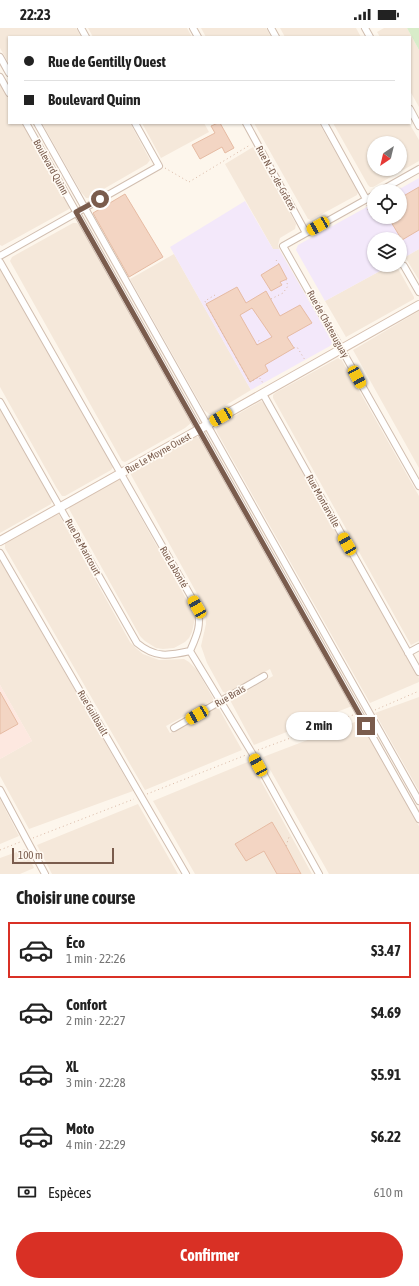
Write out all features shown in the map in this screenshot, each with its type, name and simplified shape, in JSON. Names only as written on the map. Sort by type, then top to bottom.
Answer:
[{"type":"street","points":[[0,57],[8,71]]},
{"type":"street","points":[[0,77],[8,91]]},
{"type":"street","points":[[411,111],[419,126]]},
{"type":"street","name":"Boulevard Quinn","points":[[27,124],[419,819]]},
{"type":"street","name":"Boulevard Quinn","points":[[38,124],[419,801]]},
{"type":"street","points":[[0,256],[159,166],[136,124]]},
{"type":"street","name":"Rue N.-D.-de-Grâces","points":[[247,124],[306,233]]},
{"type":"street","points":[[306,233],[366,199],[325,124]]},
{"type":"street","points":[[392,184],[419,169]]},
{"type":"street","name":"Rue de Châteauguay","points":[[306,233],[283,246],[419,486]]},
{"type":"street","name":"Rue Labonté","points":[[0,262],[197,607],[200,619],[198,633],[190,652]]},
{"type":"street","points":[[407,271],[419,292]]},
{"type":"street","name":"Rue Le Moyne Ouest","points":[[0,541],[419,305]]},
{"type":"street","name":"Rue Montarville","points":[[265,392],[419,672]]},
{"type":"street","name":"Rue De Maricourt","points":[[0,402],[137,643],[146,650],[160,655],[190,652]]},
{"type":"street","name":"Rue Guilbault","points":[[0,553],[186,874]]},
{"type":"street","points":[[276,567],[285,562]]},
{"type":"street","points":[[408,653],[419,647]]},
{"type":"street","points":[[190,652],[252,753],[319,874]]},
{"type":"street","name":"Rue Brais","points":[[174,728],[264,676]]},
{"type":"street","points":[[0,790],[45,874]]},
{"type":"path","points":[[159,166],[189,182],[256,142]]},
{"type":"path","points":[[366,199],[367,204]]},
{"type":"path","points":[[276,260],[279,264]]},
{"type":"path","points":[[271,299],[283,293],[288,286],[286,280]]},
{"type":"path","points":[[215,295],[205,301],[206,304],[250,382],[260,377],[265,392]]},
{"type":"path","points":[[257,345],[260,338]]},
{"type":"path","points":[[294,348],[297,347],[309,368]]},
{"type":"path","points":[[372,711],[419,691]]},
{"type":"path","points":[[254,752],[356,713]]},
{"type":"path","points":[[145,794],[245,755]]},
{"type":"path","points":[[30,839],[134,799]]},
{"type":"path","points":[[286,846],[289,837],[296,833]]},
{"type":"path","points":[[0,850],[20,842]]},
{"type":"shaded area","points":[[0,28],[76,28],[80,36],[8,36],[8,62],[0,48]]},
{"type":"shaded area","points":[[88,28],[187,28],[191,36],[92,36]]},
{"type":"shaded area","points":[[201,28],[266,28],[270,36],[205,36]]},
{"type":"shaded area","points":[[280,28],[356,28],[360,36],[284,36]]},
{"type":"shaded area","points":[[384,28],[407,28],[419,50],[419,107],[411,93],[411,36],[379,36],[377,32]]},
{"type":"shaded area","points":[[0,82],[8,96],[8,124],[24,124],[70,207],[69,209],[2,246],[0,245]]},
{"type":"shaded area","points":[[43,124],[131,124],[150,160],[147,164],[88,198],[86,198],[81,192]]},
{"type":"shaded area","points":[[143,124],[205,124],[209,132],[161,158]]},
{"type":"shaded area","points":[[255,124],[320,124],[358,192],[357,195],[311,220],[308,219]]},
{"type":"shaded area","points":[[334,124],[410,124],[419,140],[419,161],[407,168],[407,136],[367,136],[367,176],[392,176],[378,184],[367,184]]},
{"type":"shaded area","points":[[253,147],[296,224],[295,229],[280,238],[278,245],[279,249],[273,249],[225,164]]},
{"type":"shaded area","points":[[419,178],[419,249],[407,256],[407,232],[367,232],[367,272],[378,272],[325,301],[296,250],[298,245],[367,207],[367,224],[407,224],[407,185]]},
{"type":"shaded area","points":[[245,201],[273,249],[279,249],[332,341],[330,346],[251,390],[170,247]]},
{"type":"shaded area","points":[[73,223],[77,223],[82,228],[191,420],[191,423],[185,428],[125,462],[122,461],[10,261],[12,257]]},
{"type":"shaded area","points":[[419,249],[419,280],[407,260],[407,256]]},
{"type":"shaded area","points":[[174,254],[251,390],[211,414],[204,410],[130,279]]},
{"type":"shaded area","points":[[0,266],[113,467],[111,470],[65,496],[62,496],[56,487],[0,387]]},
{"type":"shaded area","points":[[378,272],[400,272],[414,297],[414,299],[346,337],[325,301]]},
{"type":"shaded area","points":[[419,311],[419,468],[353,350]]},
{"type":"shaded area","points":[[340,357],[419,496],[419,641],[411,645],[273,398],[275,393]]},
{"type":"shaded area","points":[[261,401],[270,412],[419,678],[419,682],[370,703],[227,450],[217,432],[217,426]]},
{"type":"shaded area","points":[[0,408],[52,501],[51,504],[0,533]]},
{"type":"shaded area","points":[[194,436],[200,438],[352,706],[254,745],[230,700],[273,676],[270,669],[226,693],[223,692],[207,663],[201,646],[206,624],[205,608],[130,473],[131,471]]},
{"type":"shaded area","points":[[117,480],[120,480],[193,611],[195,618],[189,638],[174,648],[156,648],[140,636],[69,509],[71,506]]},
{"type":"shaded area","points":[[58,513],[130,642],[143,654],[159,660],[184,659],[189,662],[197,670],[214,700],[166,726],[170,733],[218,707],[242,750],[145,790],[5,548],[5,543]]},
{"type":"shaded area","points":[[0,560],[133,791],[29,829],[0,776],[0,759],[32,741],[0,685]]},
{"type":"shaded area","points":[[0,685],[32,741],[0,759]]},
{"type":"shaded area","points":[[419,697],[419,791],[375,713]]},
{"type":"shaded area","points":[[360,720],[419,826],[419,874],[329,874],[263,757]]},
{"type":"shaded area","points":[[250,761],[312,874],[195,874],[153,801]]},
{"type":"shaded area","points":[[0,799],[19,836],[0,844]]},
{"type":"shaded area","points":[[138,804],[178,874],[52,874],[37,845]]},
{"type":"shaded area","points":[[25,849],[34,868],[20,874],[0,874],[0,858]]},
{"type":"green space","points":[[407,28],[419,28],[419,50]]},
{"type":"building","points":[[221,124],[234,148],[225,153],[222,147],[200,159],[192,145],[215,133],[211,126]]},
{"type":"building","points":[[419,187],[419,230],[407,237],[407,232],[397,232],[392,224],[407,224],[407,194]]},
{"type":"building","points":[[125,194],[163,257],[129,277],[93,213]]},
{"type":"building","points":[[279,264],[287,279],[280,282],[282,285],[271,291],[261,275]]},
{"type":"building","points":[[237,287],[246,303],[266,291],[280,316],[300,305],[312,323],[287,337],[294,348],[265,365],[268,371],[250,382],[206,304]],"holes":[[[252,308],[272,337],[257,345],[240,315]]]},
{"type":"building","points":[[0,692],[18,724],[0,734]]},
{"type":"building","points":[[272,822],[301,874],[277,874],[264,851],[246,861],[235,844]]},
{"type":"route","points":[[100,199],[76,212],[366,726]]}]
